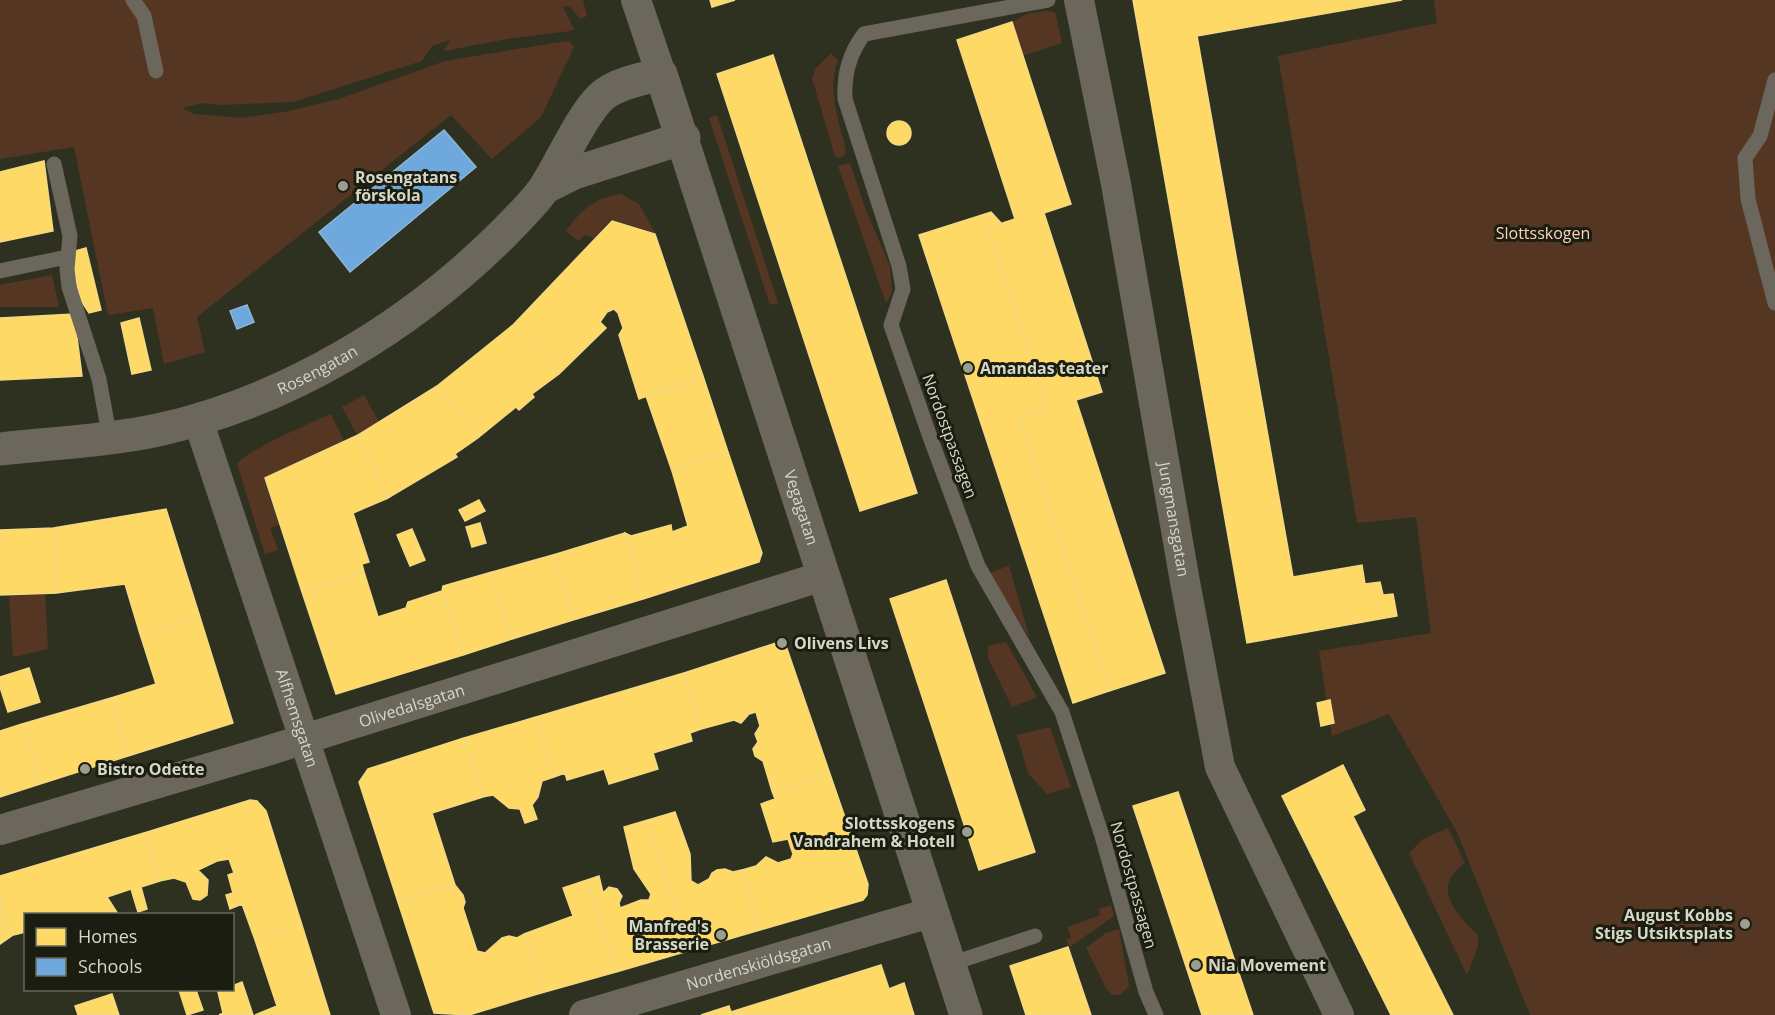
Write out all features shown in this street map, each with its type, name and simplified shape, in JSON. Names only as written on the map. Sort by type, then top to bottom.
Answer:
[{"type":"street","name":"Vegagatan","points":[[636,0],[684,138],[966,1015]]},
{"type":"street","name":"Jungmansgatan","points":[[1079,0],[1116,184],[1185,582],[1220,767],[1339,1015]]},
{"type":"street","name":"Rosengatan","points":[[0,449],[110,439],[198,420],[258,399],[320,369],[370,339],[433,295],[479,256],[546,187],[604,93],[662,74]]},
{"type":"street","name":"Rosengatan","points":[[546,187],[574,172],[684,138]]},
{"type":"street","name":"Alfhemsgatan","points":[[198,420],[396,1015]]},
{"type":"street","name":"Rosengatan","points":[[0,439],[36,445]]},
{"type":"street","name":"Olivedalsgatan","points":[[0,830],[304,739],[823,576]]},
{"type":"street","name":"Nordenskiöldsgatan","points":[[584,1015],[933,912]]},
{"type":"lane","points":[[133,0],[144,16],[156,71]]},
{"type":"lane","name":"Nordostpassagen","points":[[1047,0],[864,34],[853,50],[844,83],[845,99],[898,266],[903,289],[891,325],[978,566],[1062,712],[1102,836],[1146,992],[1156,1015]]},
{"type":"lane","points":[[1775,80],[1760,136],[1745,158],[1748,199],[1775,303]]},
{"type":"lane","points":[[54,164],[70,236],[67,257],[69,287],[99,379],[110,439]]},
{"type":"lane","points":[[0,271],[67,257]]},
{"type":"lane","points":[[950,964],[1035,936]]},
{"type":"green space","points":[[0,0],[583,0],[587,16],[580,19],[570,6],[563,7],[574,29],[570,31],[507,39],[444,51],[450,40],[432,46],[422,61],[293,102],[219,105],[204,103],[182,108],[194,114],[241,118],[290,111],[339,99],[445,61],[569,41],[574,47],[541,117],[492,159],[451,115],[197,317],[205,352],[164,364],[153,308],[108,315],[74,147],[0,159]]},
{"type":"green space","name":"Slottsskogen","points":[[1434,0],[1775,0],[1775,1015],[1530,1015],[1457,832],[1389,714],[1332,736],[1319,651],[1431,633],[1416,517],[1357,523],[1278,56],[1437,23]]},
{"type":"green space","points":[[1055,12],[1062,43],[1022,56],[1012,22],[1027,14]]},
{"type":"green space","points":[[831,53],[838,61],[833,83],[846,151],[844,156],[838,158],[835,156],[812,78],[816,68]]},
{"type":"green space","points":[[717,115],[778,303],[770,305],[709,118]]},
{"type":"green space","points":[[850,163],[865,208],[890,266],[892,293],[886,303],[838,166]]},
{"type":"green space","points":[[621,194],[639,204],[655,233],[611,219],[594,238],[584,235],[579,241],[566,231],[589,206],[603,198]]},
{"type":"green space","points":[[52,275],[59,307],[0,307],[0,285]]},
{"type":"green space","points":[[364,395],[379,422],[357,435],[342,407]]},
{"type":"green space","points":[[331,414],[344,441],[264,478],[279,525],[270,528],[278,550],[265,554],[237,464],[265,445]]},
{"type":"green space","points":[[1009,566],[1030,639],[990,577],[989,573]]},
{"type":"green space","points":[[45,594],[48,649],[13,657],[9,596]]},
{"type":"green space","points":[[1006,642],[1037,697],[1012,707],[988,658],[988,646]]},
{"type":"green space","points":[[1050,727],[1071,787],[1047,794],[1028,773],[1017,735]]},
{"type":"green space","points":[[1448,828],[1465,863],[1450,878],[1448,893],[1450,901],[1478,939],[1477,949],[1467,975],[1409,853],[1423,839]]},
{"type":"green space","points":[[1111,905],[1114,916],[1070,947],[1066,940],[1071,938],[1067,927],[1100,915],[1099,909]]},
{"type":"green space","points":[[1119,929],[1129,986],[1120,995],[1113,995],[1107,990],[1086,948],[1106,933]]},
{"type":"building: Homes","points":[[710,0],[735,0],[712,7]]},
{"type":"building: Homes","points":[[1133,0],[1402,0],[1197,36],[1293,577],[1362,565],[1365,584],[1380,582],[1383,595],[1393,594],[1397,616],[1247,643]]},
{"type":"building: Homes","points":[[1012,22],[1071,204],[1044,213],[1102,392],[1076,400],[1165,673],[1109,691],[1019,418],[1047,409],[987,228],[1015,219],[957,40]]},
{"type":"building: Homes","points":[[773,55],[917,493],[860,511],[717,74]]},
{"type":"building: Homes","points":[[899,121],[904,122],[910,128],[910,138],[904,144],[899,145],[894,144],[888,138],[887,133],[888,128],[894,122]]},
{"type":"building: Homes","points":[[44,161],[53,231],[0,242],[0,172]]},
{"type":"building: Homes","points":[[991,212],[1001,223],[987,228],[1047,409],[1019,418],[1109,691],[1073,703],[919,235]]},
{"type":"building: Homes","points":[[612,221],[655,234],[703,376],[639,399],[619,335],[623,328],[618,313],[614,309],[607,312],[600,322],[606,328],[559,374],[513,325]]},
{"type":"building: Homes","points":[[86,248],[101,310],[89,313],[80,299],[73,265],[75,251]]},
{"type":"building: Homes","points":[[74,314],[82,376],[0,380],[0,318]]},
{"type":"building: Homes","points":[[139,318],[151,370],[132,374],[121,323]]},
{"type":"building: Homes","points":[[513,325],[559,374],[532,394],[534,397],[519,410],[516,407],[479,437],[437,386]]},
{"type":"building: Homes","points":[[703,376],[728,452],[672,471],[646,396]]},
{"type":"building: Homes","points":[[437,386],[479,437],[455,454],[457,457],[388,498],[358,435]]},
{"type":"building: Homes","points":[[358,435],[388,498],[353,513],[369,562],[362,564],[364,572],[302,592],[265,478]]},
{"type":"building: Homes","points":[[728,452],[762,553],[759,562],[643,599],[625,533],[631,536],[671,525],[672,532],[688,526],[672,471]]},
{"type":"building: Homes","points":[[479,500],[485,511],[465,521],[459,510]]},
{"type":"building: Homes","points":[[166,509],[199,614],[140,634],[125,584],[57,593],[54,528]]},
{"type":"building: Homes","points":[[480,523],[486,543],[472,547],[466,527]]},
{"type":"building: Homes","points":[[54,528],[57,593],[0,595],[0,530]]},
{"type":"building: Homes","points":[[412,529],[425,560],[410,566],[397,535]]},
{"type":"building: Homes","points":[[625,533],[643,599],[573,620],[553,555]]},
{"type":"building: Homes","points":[[553,555],[573,620],[512,639],[492,572]]},
{"type":"building: Homes","points":[[364,572],[378,617],[406,608],[408,602],[442,591],[463,655],[336,694],[302,592]]},
{"type":"building: Homes","points":[[492,572],[512,639],[463,655],[442,591],[443,586]]},
{"type":"building: Homes","points":[[946,580],[1035,852],[979,870],[890,599]]},
{"type":"building: Homes","points":[[199,614],[233,723],[128,756],[111,698],[156,684],[140,634]]},
{"type":"building: Homes","points":[[779,642],[785,643],[830,774],[772,791],[763,761],[755,756],[753,749],[758,742],[755,734],[760,726],[756,712],[749,714],[741,723],[734,720],[701,729],[684,673]]},
{"type":"building: Homes","points":[[29,668],[40,702],[8,712],[0,687],[0,677]]},
{"type":"building: Homes","points":[[684,673],[701,729],[690,733],[692,741],[653,753],[658,769],[609,784],[604,769],[567,780],[565,773],[554,777],[536,717]]},
{"type":"building: Homes","points":[[111,698],[128,756],[40,784],[22,724]]},
{"type":"building: Homes","points":[[1330,700],[1334,723],[1321,726],[1317,703]]},
{"type":"building: Homes","points":[[536,717],[554,777],[542,781],[538,797],[532,805],[537,819],[525,823],[520,809],[509,808],[493,795],[483,797],[464,738]]},
{"type":"building: Homes","points":[[22,724],[40,784],[0,797],[0,731]]},
{"type":"building: Homes","points":[[464,738],[483,797],[432,813],[455,885],[398,902],[359,782],[368,769]]},
{"type":"building: Homes","points":[[1343,765],[1365,810],[1353,816],[1453,1015],[1391,1015],[1282,796]]},
{"type":"building: Homes","points":[[830,774],[868,884],[867,895],[863,900],[760,930],[742,870],[756,866],[766,857],[778,863],[791,859],[793,854],[788,839],[773,842],[761,804],[775,799],[772,791]]},
{"type":"building: Homes","points":[[1178,792],[1253,1015],[1202,1015],[1133,806]]},
{"type":"building: Homes","points":[[250,800],[257,801],[266,811],[301,922],[254,937],[242,904],[230,909],[226,895],[233,893],[228,875],[234,873],[229,859],[217,861],[198,870],[208,880],[207,895],[200,900],[193,899],[186,882],[174,878],[160,881],[144,833]]},
{"type":"building: Homes","points":[[675,812],[690,854],[691,881],[698,885],[709,879],[717,870],[725,869],[733,872],[742,870],[760,930],[688,951],[648,820]]},
{"type":"building: Homes","points":[[648,820],[688,951],[616,972],[587,880],[599,876],[603,893],[609,887],[617,889],[622,896],[619,903],[620,908],[641,900],[649,900],[651,894],[634,869],[624,827]]},
{"type":"building: Homes","points":[[144,833],[160,881],[141,887],[147,909],[138,912],[131,889],[107,897],[117,913],[24,913],[24,932],[13,935],[0,898],[0,876]]},
{"type":"building: Homes","points":[[587,880],[616,972],[541,993],[524,934],[573,916],[563,888]]},
{"type":"building: Homes","points":[[455,885],[463,895],[465,902],[463,908],[477,951],[485,953],[502,938],[509,936],[517,938],[524,934],[541,993],[469,1015],[434,1013],[398,902]]},
{"type":"building: Homes","points":[[0,898],[13,935],[0,944]]},
{"type":"building: Homes","points":[[301,922],[330,1015],[255,1015],[277,1006],[254,937]]},
{"type":"building: Homes","points":[[1068,947],[1091,1015],[1026,1015],[1010,966]]},
{"type":"building: Homes","points":[[881,965],[889,989],[904,983],[914,1015],[701,1015],[729,1006],[731,1012]]},
{"type":"building: Homes","points":[[242,982],[253,1015],[219,1015],[223,1013],[218,992],[234,991],[234,985]]},
{"type":"building: Homes","points":[[179,991],[196,991],[203,1010],[187,1015]]},
{"type":"building: Homes","points":[[112,994],[119,1015],[78,1015],[75,1006]]},
{"type":"building: Schools","points":[[444,130],[476,167],[350,272],[319,232]]},
{"type":"building: Schools","points":[[247,305],[254,322],[237,329],[230,311]]},
{"type":"place","name":"Rosengatans förskola","points":[[343,186]]},
{"type":"place","name":"Amandas teater","points":[[968,368]]},
{"type":"place","name":"Olivens Livs","points":[[782,643]]},
{"type":"place","name":"Bistro Odette","points":[[85,769]]},
{"type":"place","name":"Slottsskogens Vandrahem & Hotell","points":[[967,832]]},
{"type":"place","name":"August Kobbs Stigs Utsiktsplats","points":[[1745,924]]},
{"type":"place","name":"Manfred's Brasserie","points":[[721,935]]},
{"type":"place","name":"Nia Movement","points":[[1196,965]]}]
